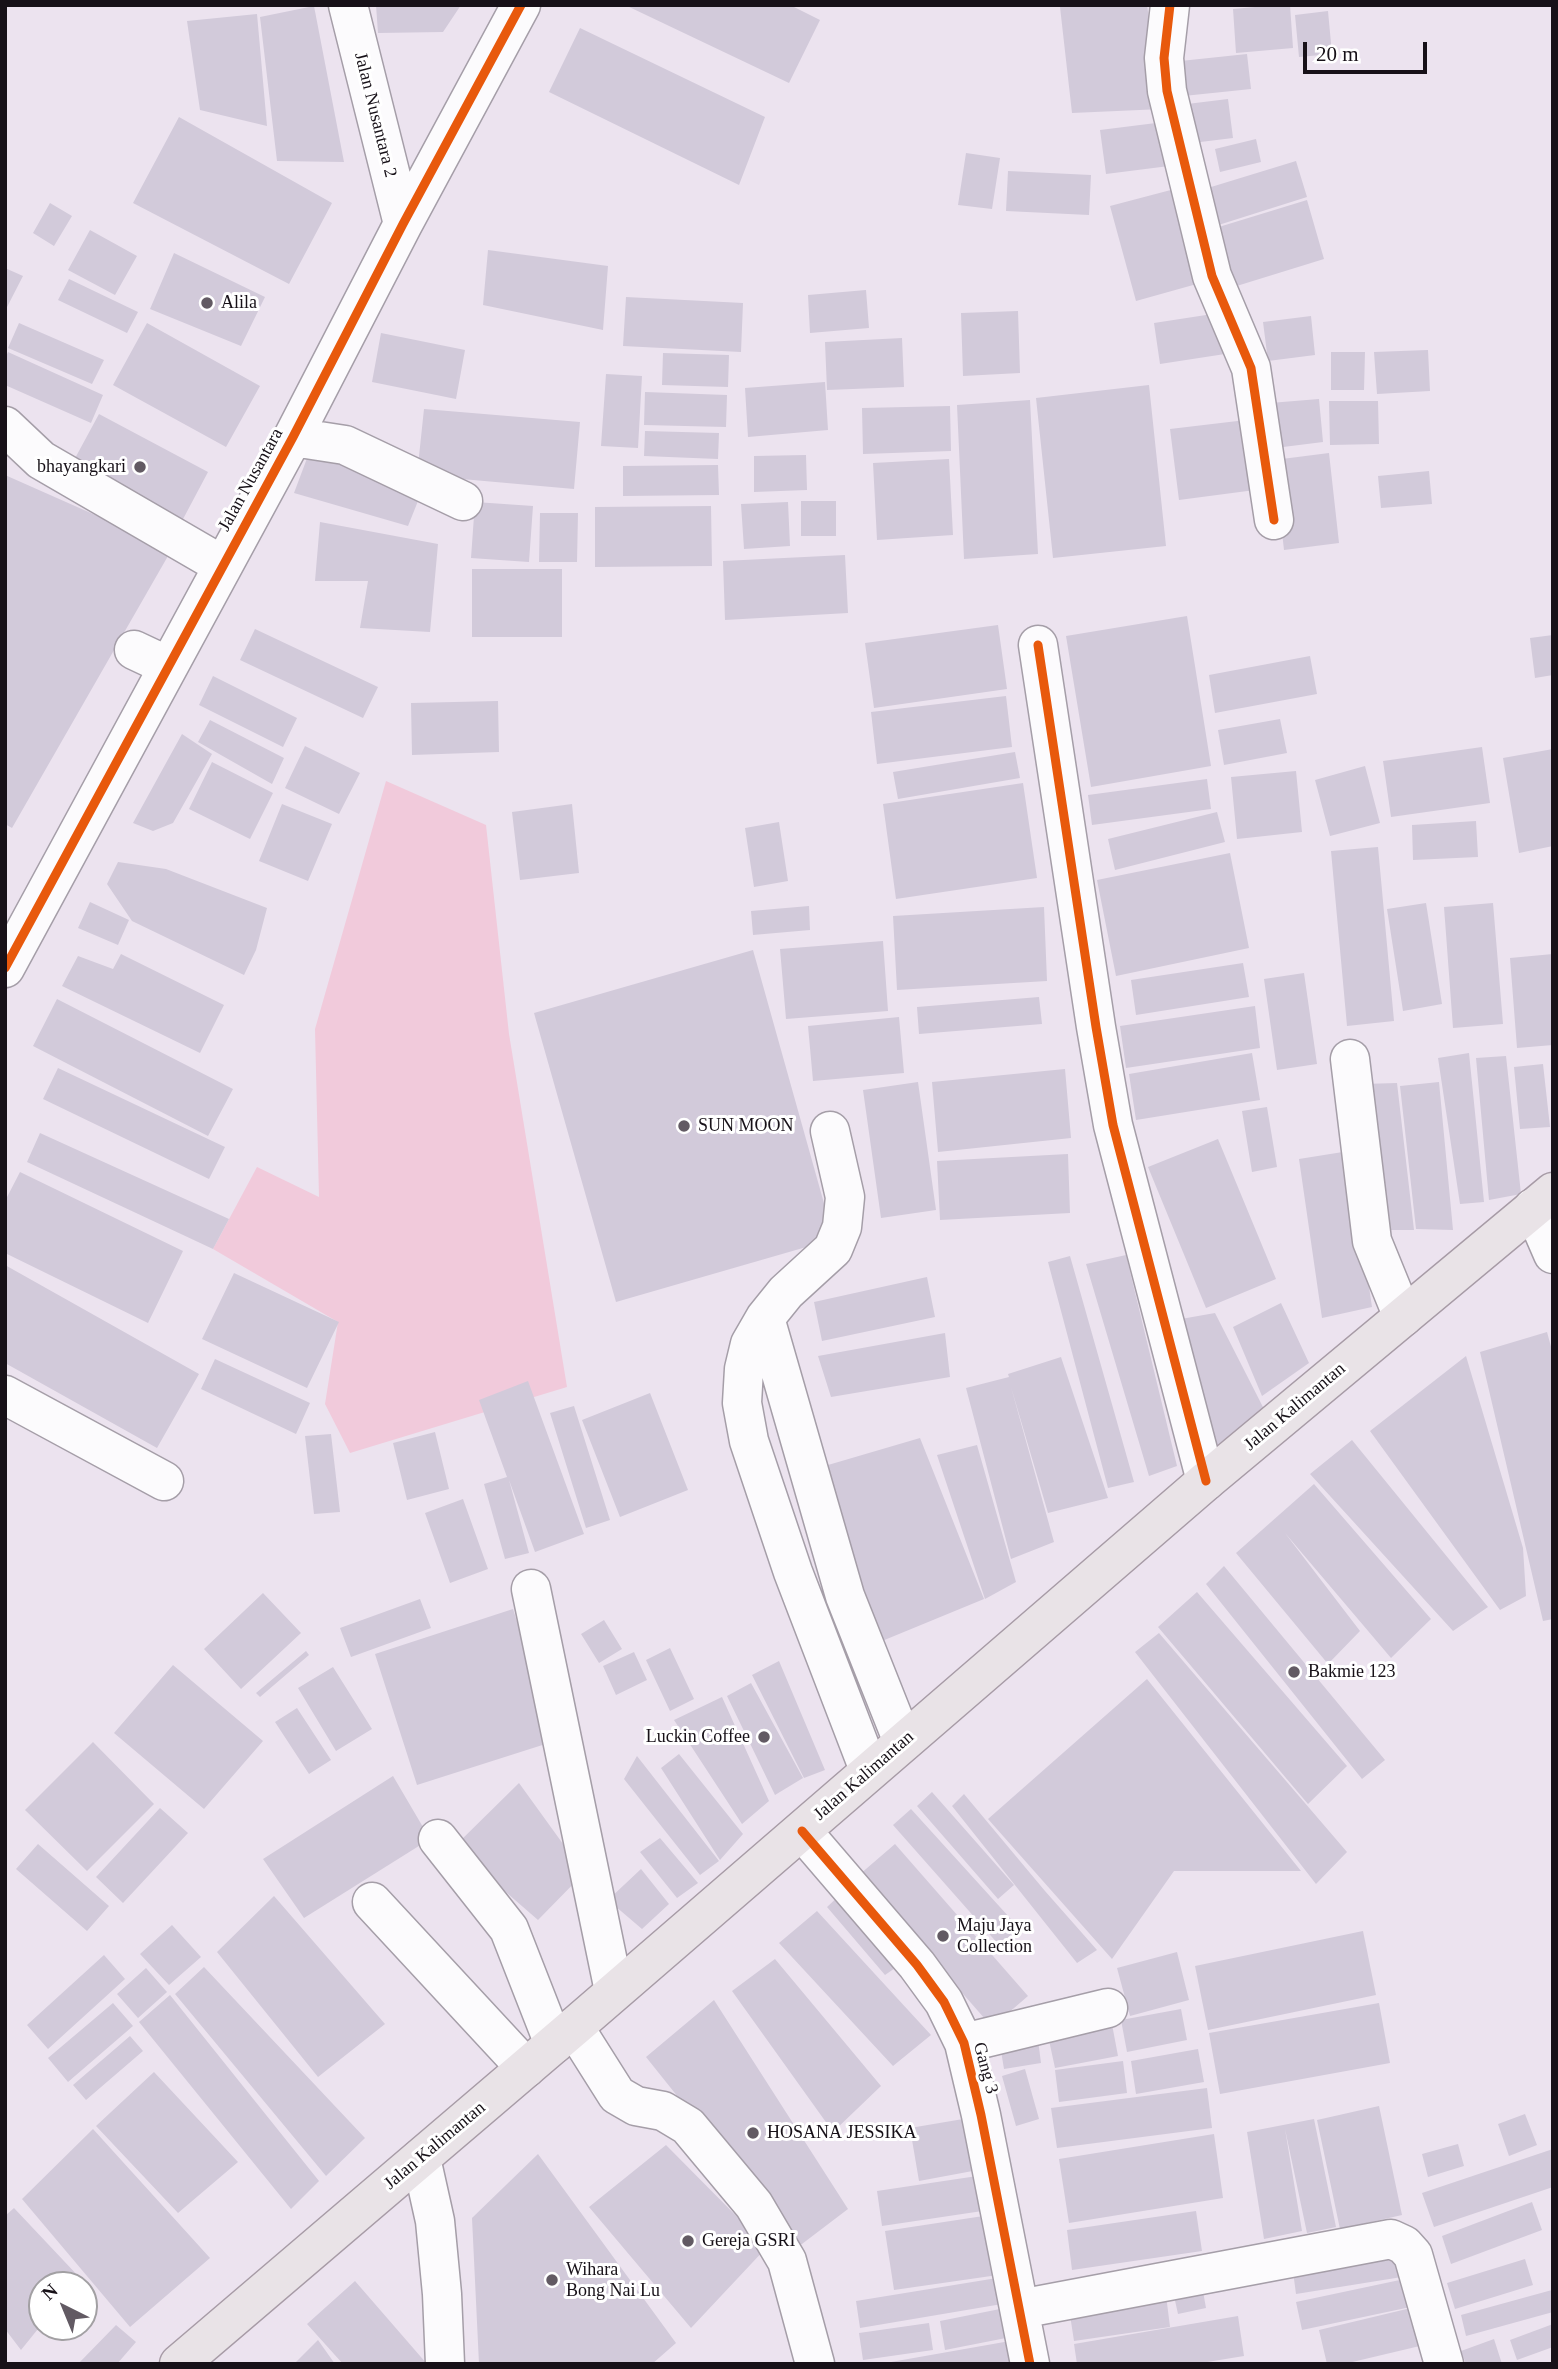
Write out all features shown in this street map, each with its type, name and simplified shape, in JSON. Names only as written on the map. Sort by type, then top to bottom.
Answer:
[{"type":"main road","name":"Jalan Kalimantan","points":[[179,2364],[1206,1481],[1543,1200]]},
{"type":"street","name":"Jalan Nusantara 2","points":[[348,5],[403,224]]},
{"type":"street","name":"Jalan Nusantara","points":[[5,968],[151,658],[222,565],[293,437],[403,224],[521,5]]},
{"type":"street","points":[[1170,5],[1164,58],[1167,91],[1212,276],[1251,368],[1274,520]]},
{"type":"street","points":[[5,426],[41,460],[222,565]]},
{"type":"street","points":[[293,437],[345,445],[463,501]]},
{"type":"street","points":[[1038,645],[1113,1125],[1206,1481]]},
{"type":"street","points":[[1350,1059],[1372,1241],[1403,1317]]},
{"type":"street","points":[[830,1131],[845,1197],[842,1227],[833,1249],[786,1292],[765,1318],[750,1344],[744,1369],[742,1403],[749,1441],[793,1572],[869,1770]]},
{"type":"street","points":[[1543,1200],[1553,1254]]},
{"type":"street","points":[[765,1318],[845,1596],[903,1742]]},
{"type":"street","points":[[5,1395],[164,1481]]},
{"type":"street","points":[[531,1589],[614,1991]]},
{"type":"street","name":"Gang 3","points":[[802,1831],[917,1965],[944,2003],[964,2043],[981,2115],[1030,2364]]},
{"type":"street","points":[[438,1839],[509,1929],[551,2046]]},
{"type":"street","points":[[372,1902],[551,2046],[617,2095],[636,2106],[663,2111],[688,2126],[754,2205],[787,2261],[815,2364]]},
{"type":"street","points":[[964,2043],[1108,2008]]},
{"type":"street","points":[[421,2158],[435,2221],[445,2364]]},
{"type":"street","points":[[1020,2309],[1391,2239],[1405,2245],[1413,2255],[1444,2364]]},
{"type":"shaded area","points":[[386,781],[486,825],[509,1034],[567,1387],[350,1453],[325,1404],[338,1322],[213,1249],[257,1167],[319,1197],[315,1029]]},
{"type":"building","points":[[376,5],[461,5],[443,32],[378,33]]},
{"type":"building","points":[[625,5],[790,5],[820,20],[789,83]]},
{"type":"building","points":[[1147,5],[1162,109],[1072,113],[1060,7]]},
{"type":"building","points":[[1290,5],[1293,48],[1236,53],[1233,9]]},
{"type":"building","points":[[314,6],[344,162],[277,161],[260,17]]},
{"type":"building","points":[[1328,11],[1332,54],[1299,57],[1295,15]]},
{"type":"building","points":[[257,14],[267,126],[200,110],[187,21]]},
{"type":"building","points":[[580,28],[765,117],[739,185],[549,92]]},
{"type":"building","points":[[1247,54],[1251,89],[1174,97],[1171,62]]},
{"type":"building","points":[[1228,99],[1233,138],[1184,144],[1179,105]]},
{"type":"building","points":[[179,117],[332,203],[289,284],[133,203]]},
{"type":"building","points":[[1172,121],[1177,165],[1106,174],[1100,130]]},
{"type":"building","points":[[1256,139],[1261,162],[1220,172],[1215,149]]},
{"type":"building","points":[[966,153],[1000,158],[992,209],[958,205]]},
{"type":"building","points":[[1296,161],[1307,197],[1209,228],[1198,191]]},
{"type":"building","points":[[1008,171],[1091,175],[1089,215],[1006,211]]},
{"type":"building","points":[[1186,186],[1211,280],[1136,301],[1110,206]]},
{"type":"building","points":[[1307,200],[1324,259],[1227,289],[1209,230]]},
{"type":"building","points":[[50,203],[72,216],[54,246],[33,233]]},
{"type":"building","points":[[90,230],[137,256],[115,295],[68,270]]},
{"type":"building","points":[[488,250],[608,266],[603,330],[483,305]]},
{"type":"building","name":"Alila","points":[[174,253],[265,297],[241,346],[150,309]]},
{"type":"building","points":[[5,268],[23,276],[5,311]]},
{"type":"building","points":[[69,279],[138,312],[127,333],[58,300]]},
{"type":"building","points":[[866,290],[869,328],[810,333],[808,295]]},
{"type":"building","points":[[626,297],[743,303],[741,352],[623,346]]},
{"type":"building","points":[[1018,311],[1020,373],[963,376],[961,313]]},
{"type":"building","points":[[1219,313],[1225,354],[1160,364],[1154,323]]},
{"type":"building","points":[[1311,316],[1315,355],[1268,361],[1263,322]]},
{"type":"building","points":[[19,323],[104,360],[92,384],[8,348]]},
{"type":"building","points":[[147,323],[260,386],[226,447],[113,385]]},
{"type":"building","points":[[381,333],[465,350],[456,399],[372,382]]},
{"type":"building","points":[[902,338],[904,387],[827,390],[825,342]]},
{"type":"building","points":[[1428,350],[1430,391],[1377,394],[1374,352]]},
{"type":"building","points":[[8,352],[103,395],[91,423],[5,385],[5,359]]},
{"type":"building","points":[[1331,352],[1365,352],[1364,390],[1331,390]]},
{"type":"building","points":[[663,353],[729,355],[728,387],[662,385]]},
{"type":"building","points":[[606,374],[642,376],[638,448],[601,446]]},
{"type":"building","points":[[825,382],[828,430],[748,437],[745,388]]},
{"type":"building","points":[[1149,385],[1166,546],[1053,558],[1036,398]]},
{"type":"building","points":[[645,392],[727,395],[726,427],[644,425]]},
{"type":"building","points":[[1319,399],[1323,442],[1275,448],[1270,403]]},
{"type":"building","points":[[1030,400],[1038,554],[964,559],[957,405]]},
{"type":"building","points":[[1329,401],[1378,401],[1379,444],[1330,445]]},
{"type":"building","points":[[950,406],[951,451],[863,454],[862,408]]},
{"type":"building","points":[[424,409],[580,422],[574,489],[417,475]]},
{"type":"building","name":"bhayangkari","points":[[99,414],[208,472],[182,521],[73,462]]},
{"type":"building","points":[[1246,420],[1255,490],[1179,500],[1170,429]]},
{"type":"building","points":[[645,431],[719,433],[718,459],[644,456]]},
{"type":"building","points":[[309,453],[422,491],[408,526],[294,493]]},
{"type":"building","points":[[1329,453],[1339,543],[1284,550],[1274,460]]},
{"type":"building","points":[[806,455],[807,490],[754,492],[754,456]]},
{"type":"building","points":[[949,459],[953,535],[877,540],[873,463]]},
{"type":"building","points":[[718,465],[719,495],[623,496],[623,466]]},
{"type":"building","points":[[1429,471],[1432,504],[1381,508],[1378,476]]},
{"type":"building","points":[[5,475],[172,549],[12,828],[5,824]]},
{"type":"building","points":[[801,501],[836,501],[836,536],[801,536]]},
{"type":"building","points":[[475,502],[533,506],[529,562],[471,558]]},
{"type":"building","points":[[788,502],[790,546],[744,549],[741,504]]},
{"type":"building","points":[[711,506],[712,566],[595,567],[595,507]]},
{"type":"building","points":[[540,513],[578,513],[577,562],[539,562]]},
{"type":"building","points":[[320,522],[438,544],[430,632],[360,628],[368,581],[315,581]]},
{"type":"building","points":[[845,555],[848,613],[725,620],[723,561]]},
{"type":"building","points":[[472,569],[562,569],[562,637],[472,637]]},
{"type":"building","points":[[1187,616],[1211,766],[1091,787],[1066,636]]},
{"type":"building","points":[[998,625],[1007,689],[874,708],[865,643]]},
{"type":"building","points":[[255,629],[378,687],[363,718],[240,660]]},
{"type":"building","points":[[1553,635],[1553,675],[1535,678],[1530,638]]},
{"type":"building","points":[[1310,656],[1317,694],[1215,713],[1209,675]]},
{"type":"building","points":[[213,676],[297,718],[283,747],[199,705]]},
{"type":"building","points":[[1006,696],[1012,747],[877,764],[871,712]]},
{"type":"building","points":[[498,701],[499,752],[412,755],[411,703]]},
{"type":"building","points":[[1280,719],[1287,753],[1224,765],[1218,730]]},
{"type":"building","points":[[210,720],[284,758],[272,784],[198,742]]},
{"type":"building","points":[[182,734],[212,754],[173,823],[153,831],[133,823]]},
{"type":"building","points":[[305,746],[360,773],[339,814],[285,788]]},
{"type":"building","points":[[1482,747],[1490,803],[1391,817],[1383,761]]},
{"type":"building","points":[[1553,749],[1553,846],[1519,853],[1503,758]]},
{"type":"building","points":[[1015,752],[1020,778],[898,799],[893,772]]},
{"type":"building","points":[[212,762],[273,793],[250,839],[189,809]]},
{"type":"building","points":[[1365,766],[1380,823],[1330,836],[1315,780]]},
{"type":"building","points":[[1296,771],[1302,832],[1237,839],[1231,777]]},
{"type":"building","points":[[1207,779],[1211,809],[1092,825],[1088,795]]},
{"type":"building","points":[[1023,783],[1037,878],[896,899],[883,804]]},
{"type":"building","points":[[282,804],[332,824],[308,881],[259,861]]},
{"type":"building","points":[[572,804],[579,873],[520,880],[512,812]]},
{"type":"building","points":[[1217,812],[1225,842],[1115,870],[1108,839]]},
{"type":"building","points":[[1476,821],[1478,857],[1413,860],[1412,825]]},
{"type":"building","points":[[779,822],[788,881],[754,887],[745,828]]},
{"type":"building","points":[[1378,847],[1394,1021],[1347,1026],[1331,851]]},
{"type":"building","points":[[1230,853],[1249,948],[1116,976],[1097,880]]},
{"type":"building","points":[[118,862],[166,869],[267,908],[256,950],[244,975],[132,921],[107,884]]},
{"type":"building","points":[[90,902],[129,920],[118,945],[78,928]]},
{"type":"building","points":[[1426,903],[1442,1004],[1403,1011],[1387,909]]},
{"type":"building","points":[[1493,903],[1503,1024],[1453,1028],[1444,907]]},
{"type":"building","points":[[809,906],[810,930],[753,935],[751,911]]},
{"type":"building","points":[[1044,907],[1047,981],[897,990],[893,916]]},
{"type":"building","points":[[883,941],[888,1011],[786,1019],[780,949]]},
{"type":"building","name":"SUN MOON","points":[[753,950],[834,1239],[616,1302],[534,1013]]},
{"type":"building","points":[[121,954],[224,1005],[200,1053],[62,986],[78,956],[113,969]]},
{"type":"building","points":[[1553,954],[1553,1045],[1517,1048],[1510,958]]},
{"type":"building","points":[[1243,963],[1249,997],[1136,1015],[1131,980]]},
{"type":"building","points":[[1304,973],[1317,1064],[1277,1070],[1264,979]]},
{"type":"building","points":[[1039,997],[1042,1024],[919,1034],[917,1007]]},
{"type":"building","points":[[57,999],[233,1089],[208,1136],[33,1046]]},
{"type":"building","points":[[1255,1006],[1260,1048],[1126,1068],[1120,1026]]},
{"type":"building","points":[[899,1017],[904,1073],[813,1081],[808,1026]]},
{"type":"building","points":[[1252,1053],[1260,1100],[1136,1120],[1129,1074]]},
{"type":"building","points":[[1469,1053],[1484,1202],[1460,1204],[1438,1058]]},
{"type":"building","points":[[1506,1056],[1521,1194],[1489,1200],[1476,1058]]},
{"type":"building","points":[[1543,1064],[1550,1127],[1520,1129],[1514,1067]]},
{"type":"building","points":[[58,1068],[225,1147],[209,1179],[43,1099]]},
{"type":"building","points":[[1065,1069],[1071,1138],[938,1152],[932,1082]]},
{"type":"building","points":[[918,1082],[936,1210],[881,1218],[863,1090]]},
{"type":"building","points":[[1439,1082],[1453,1230],[1416,1229],[1400,1086]]},
{"type":"building","points":[[1397,1083],[1414,1230],[1379,1230],[1363,1084]]},
{"type":"building","points":[[1267,1107],[1277,1167],[1252,1172],[1242,1111]]},
{"type":"building","points":[[40,1133],[229,1219],[213,1249],[27,1162]]},
{"type":"building","points":[[1218,1139],[1276,1279],[1206,1308],[1148,1167]]},
{"type":"building","points":[[1349,1151],[1372,1307],[1322,1318],[1299,1159]]},
{"type":"building","points":[[1068,1154],[1070,1213],[940,1220],[937,1161]]},
{"type":"building","points":[[20,1172],[183,1251],[148,1323],[5,1253],[5,1201]]},
{"type":"building","points":[[1126,1255],[1177,1466],[1149,1476],[1086,1264]]},
{"type":"building","points":[[1070,1256],[1134,1482],[1108,1488],[1048,1262]]},
{"type":"building","points":[[5,1265],[199,1374],[157,1448],[5,1363]]},
{"type":"building","points":[[234,1273],[339,1322],[307,1388],[202,1339]]},
{"type":"building","points":[[927,1277],[935,1317],[822,1341],[814,1302]]},
{"type":"building","points":[[1281,1303],[1309,1363],[1262,1396],[1233,1327]]},
{"type":"building","points":[[1215,1313],[1265,1411],[1217,1445],[1181,1319]]},
{"type":"building","points":[[1547,1332],[1553,1354],[1553,1619],[1543,1621],[1480,1352]]},
{"type":"building","points":[[945,1333],[950,1377],[831,1397],[818,1356]]},
{"type":"building","points":[[1466,1356],[1523,1548],[1526,1596],[1500,1610],[1370,1431]]},
{"type":"building","points":[[1061,1357],[1108,1498],[1048,1513],[1011,1387],[1054,1542],[1011,1559],[966,1388],[1009,1377],[1008,1374]]},
{"type":"building","points":[[215,1359],[310,1403],[296,1434],[201,1389]]},
{"type":"building","points":[[528,1381],[584,1534],[535,1552],[509,1480],[529,1553],[505,1559],[484,1484],[507,1477],[479,1400]]},
{"type":"building","points":[[650,1393],[688,1490],[620,1517],[582,1420]]},
{"type":"building","points":[[574,1406],[610,1520],[586,1528],[550,1413]]},
{"type":"building","points":[[435,1432],[449,1489],[407,1500],[393,1443]]},
{"type":"building","points":[[331,1434],[340,1512],[314,1514],[305,1436]]},
{"type":"building","points":[[920,1438],[984,1599],[882,1641],[811,1470]]},
{"type":"building","points":[[1352,1440],[1488,1607],[1453,1631],[1310,1474]]},
{"type":"building","points":[[977,1445],[1016,1582],[985,1599],[937,1455]]},
{"type":"building","points":[[1314,1484],[1431,1619],[1391,1658],[1285,1533],[1360,1631],[1328,1664],[1236,1553]]},
{"type":"building","points":[[463,1499],[488,1569],[450,1583],[425,1513]]},
{"type":"building","name":"Bakmie 123","points":[[1224,1566],[1385,1760],[1362,1779],[1206,1584]]},
{"type":"building","points":[[1197,1592],[1347,1766],[1308,1804],[1158,1627]]},
{"type":"building","points":[[263,1593],[301,1633],[241,1689],[204,1649]]},
{"type":"building","points":[[420,1599],[431,1628],[351,1657],[340,1628]]},
{"type":"building","points":[[513,1609],[555,1741],[417,1785],[375,1654]]},
{"type":"building","points":[[604,1620],[622,1649],[599,1663],[581,1634]]},
{"type":"building","points":[[1159,1633],[1347,1852],[1316,1884],[1135,1652]]},
{"type":"building","points":[[670,1648],[694,1699],[670,1711],[646,1660]]},
{"type":"building","points":[[306,1651],[309,1655],[260,1697],[256,1693]]},
{"type":"building","points":[[634,1652],[647,1680],[616,1695],[603,1666]]},
{"type":"building","points":[[779,1661],[825,1770],[804,1778],[752,1675]]},
{"type":"building","points":[[173,1665],[263,1741],[204,1809],[114,1733]]},
{"type":"building","points":[[333,1667],[372,1729],[336,1751],[298,1688]]},
{"type":"building","points":[[1147,1679],[1301,1871],[1174,1871],[1112,1959],[988,1819]]},
{"type":"building","name":"Luckin Coffee","points":[[751,1683],[803,1778],[775,1795],[727,1696]]},
{"type":"building","points":[[722,1697],[769,1801],[742,1824],[674,1720]]},
{"type":"building","points":[[297,1708],[331,1760],[309,1774],[275,1722]]},
{"type":"building","points":[[93,1742],[154,1804],[87,1871],[25,1810]]},
{"type":"building","points":[[679,1754],[743,1834],[720,1860],[661,1768]]},
{"type":"building","points":[[637,1756],[719,1861],[700,1875],[624,1779]]},
{"type":"building","points":[[393,1776],[430,1839],[304,1918],[263,1859]]},
{"type":"building","points":[[519,1783],[584,1873],[538,1920],[454,1847]]},
{"type":"building","points":[[932,1792],[1014,1885],[998,1899],[917,1806]]},
{"type":"building","points":[[964,1794],[1097,1950],[1077,1963],[952,1806]]},
{"type":"building","points":[[160,1808],[188,1833],[123,1903],[96,1877]]},
{"type":"building","points":[[911,1809],[1019,1928],[999,1945],[893,1825]]},
{"type":"building","points":[[660,1838],[698,1883],[677,1898],[640,1852]]},
{"type":"building","points":[[38,1844],[109,1906],[87,1931],[16,1869]]},
{"type":"building","name":"Maju Jaya Collection","points":[[895,1844],[1028,1996],[992,2027],[859,1875]]},
{"type":"building","points":[[641,1869],[669,1904],[642,1929],[608,1900]]},
{"type":"building","points":[[842,1893],[901,1964],[885,1975],[827,1907]]},
{"type":"building","points":[[274,1896],[385,2024],[318,2077],[217,1952]]},
{"type":"building","points":[[817,1911],[931,2035],[893,2066],[779,1943]]},
{"type":"building","points":[[172,1925],[201,1957],[169,1985],[140,1954]]},
{"type":"building","points":[[1363,1931],[1376,1995],[1208,2030],[1195,1966]]},
{"type":"building","points":[[1177,1952],[1189,2000],[1130,2016],[1117,1968]]},
{"type":"building","points":[[104,1955],[125,1979],[48,2049],[27,2025]]},
{"type":"building","points":[[775,1959],[881,2086],[833,2132],[732,1991]]},
{"type":"building","points":[[204,1967],[365,2138],[326,2176],[175,1994]]},
{"type":"building","points":[[146,1968],[167,1992],[138,2018],[117,1994]]},
{"type":"building","points":[[170,1995],[319,2181],[291,2209],[139,2022]]},
{"type":"building","name":"HOSANA JESSIKA","points":[[714,2000],[848,2209],[798,2247],[646,2057]]},
{"type":"building","points":[[113,2003],[133,2026],[68,2082],[48,2058]]},
{"type":"building","points":[[1379,2003],[1390,2063],[1220,2094],[1209,2033]]},
{"type":"building","points":[[1181,2009],[1187,2040],[1127,2052],[1121,2020]]},
{"type":"building","points":[[1111,2019],[1118,2056],[1055,2068],[1047,2031]]},
{"type":"building","points":[[1037,2032],[1041,2063],[1004,2069],[999,2039]]},
{"type":"building","points":[[130,2036],[143,2051],[86,2100],[73,2085]]},
{"type":"building","points":[[1198,2049],[1204,2082],[1136,2094],[1131,2061]]},
{"type":"building","points":[[1123,2061],[1127,2093],[1059,2102],[1055,2070]]},
{"type":"building","points":[[1025,2069],[1039,2119],[1016,2126],[1002,2076]]},
{"type":"building","points":[[154,2072],[238,2162],[178,2213],[96,2126]]},
{"type":"building","points":[[1207,2088],[1212,2128],[1057,2148],[1051,2108]]},
{"type":"building","points":[[1379,2106],[1402,2215],[1340,2229],[1317,2120]]},
{"type":"building","points":[[1525,2114],[1537,2145],[1509,2156],[1498,2124]]},
{"type":"building","points":[[969,2118],[978,2170],[919,2181],[910,2128]]},
{"type":"building","points":[[1314,2119],[1336,2227],[1307,2233],[1285,2129],[1302,2231],[1264,2239],[1247,2132]]},
{"type":"building","points":[[93,2129],[210,2258],[130,2327],[98,2289],[98,2271],[83,2271],[22,2199]]},
{"type":"building","points":[[1214,2134],[1223,2198],[1069,2223],[1059,2159]]},
{"type":"building","points":[[1458,2144],[1464,2166],[1428,2177],[1422,2154]]},
{"type":"building","name":"Gereja GSRI","points":[[666,2145],[767,2247],[691,2328],[589,2207]]},
{"type":"building","points":[[1553,2149],[1553,2187],[1434,2227],[1422,2193]]},
{"type":"building","name":"Wihara Bong Nai Lu","points":[[538,2154],[676,2343],[652,2364],[479,2364],[472,2218]]},
{"type":"building","points":[[984,2175],[989,2210],[882,2226],[877,2191]]},
{"type":"building","points":[[1532,2202],[1542,2230],[1451,2264],[1442,2236]]},
{"type":"building","points":[[14,2208],[73,2271],[28,2271],[28,2341],[21,2350],[5,2329],[5,2216]]},
{"type":"building","points":[[1196,2211],[1202,2251],[1072,2270],[1067,2230]]},
{"type":"building","points":[[990,2215],[998,2275],[894,2290],[885,2231]]},
{"type":"building","points":[[1404,2246],[1408,2276],[1296,2294],[1292,2264]]},
{"type":"building","points":[[1525,2259],[1533,2285],[1455,2309],[1447,2283]]},
{"type":"building","points":[[1414,2277],[1420,2305],[1302,2330],[1296,2302]]},
{"type":"building","points":[[997,2278],[1002,2304],[860,2328],[856,2301]]},
{"type":"building","points":[[1201,2280],[1206,2308],[1178,2314],[1172,2287]]},
{"type":"building","points":[[355,2281],[427,2364],[343,2364],[307,2324]]},
{"type":"building","points":[[1165,2287],[1170,2327],[1074,2341],[1068,2302]]},
{"type":"building","points":[[1552,2290],[1553,2312],[1466,2336],[1461,2315]]},
{"type":"building","points":[[1415,2307],[1424,2345],[1344,2364],[1327,2364],[1319,2330]]},
{"type":"building","points":[[1000,2309],[1006,2338],[945,2350],[940,2321]]},
{"type":"building","points":[[1238,2316],[1244,2356],[1195,2364],[1077,2364],[1074,2344]]},
{"type":"building","points":[[929,2323],[933,2350],[863,2360],[859,2333]]},
{"type":"building","points":[[1553,2324],[1553,2347],[1517,2360],[1510,2340]]},
{"type":"building","points":[[116,2325],[136,2342],[117,2364],[78,2364]]},
{"type":"building","points":[[1494,2339],[1502,2364],[1466,2364],[1461,2351]]},
{"type":"building","points":[[318,2340],[335,2364],[294,2364]]},
{"type":"building","points":[[1010,2341],[1013,2364],[891,2364],[891,2362]]},
{"type":"cycle path","points":[[5,968],[293,437],[403,224],[521,5]]},
{"type":"cycle path","points":[[1170,5],[1164,58],[1167,91],[1212,276],[1251,368],[1274,520]]},
{"type":"cycle path","points":[[1038,645],[1113,1125],[1206,1481]]},
{"type":"cycle path","points":[[802,1831],[917,1965],[944,2002],[964,2043],[981,2115],[1030,2364]]},
{"type":"place","name":"Alila","points":[[207,303]]},
{"type":"place","name":"bhayangkari","points":[[140,467]]},
{"type":"place","name":"SUN MOON","points":[[684,1126]]},
{"type":"place","name":"Bakmie 123","points":[[1294,1672]]},
{"type":"place","name":"Luckin Coffee","points":[[764,1737]]},
{"type":"place","name":"Maju Jaya Collection","points":[[943,1936]]},
{"type":"place","name":"HOSANA JESSIKA","points":[[753,2133]]},
{"type":"place","name":"Gereja GSRI","points":[[688,2241]]},
{"type":"place","name":"Wihara Bong Nai Lu","points":[[552,2280]]}]
